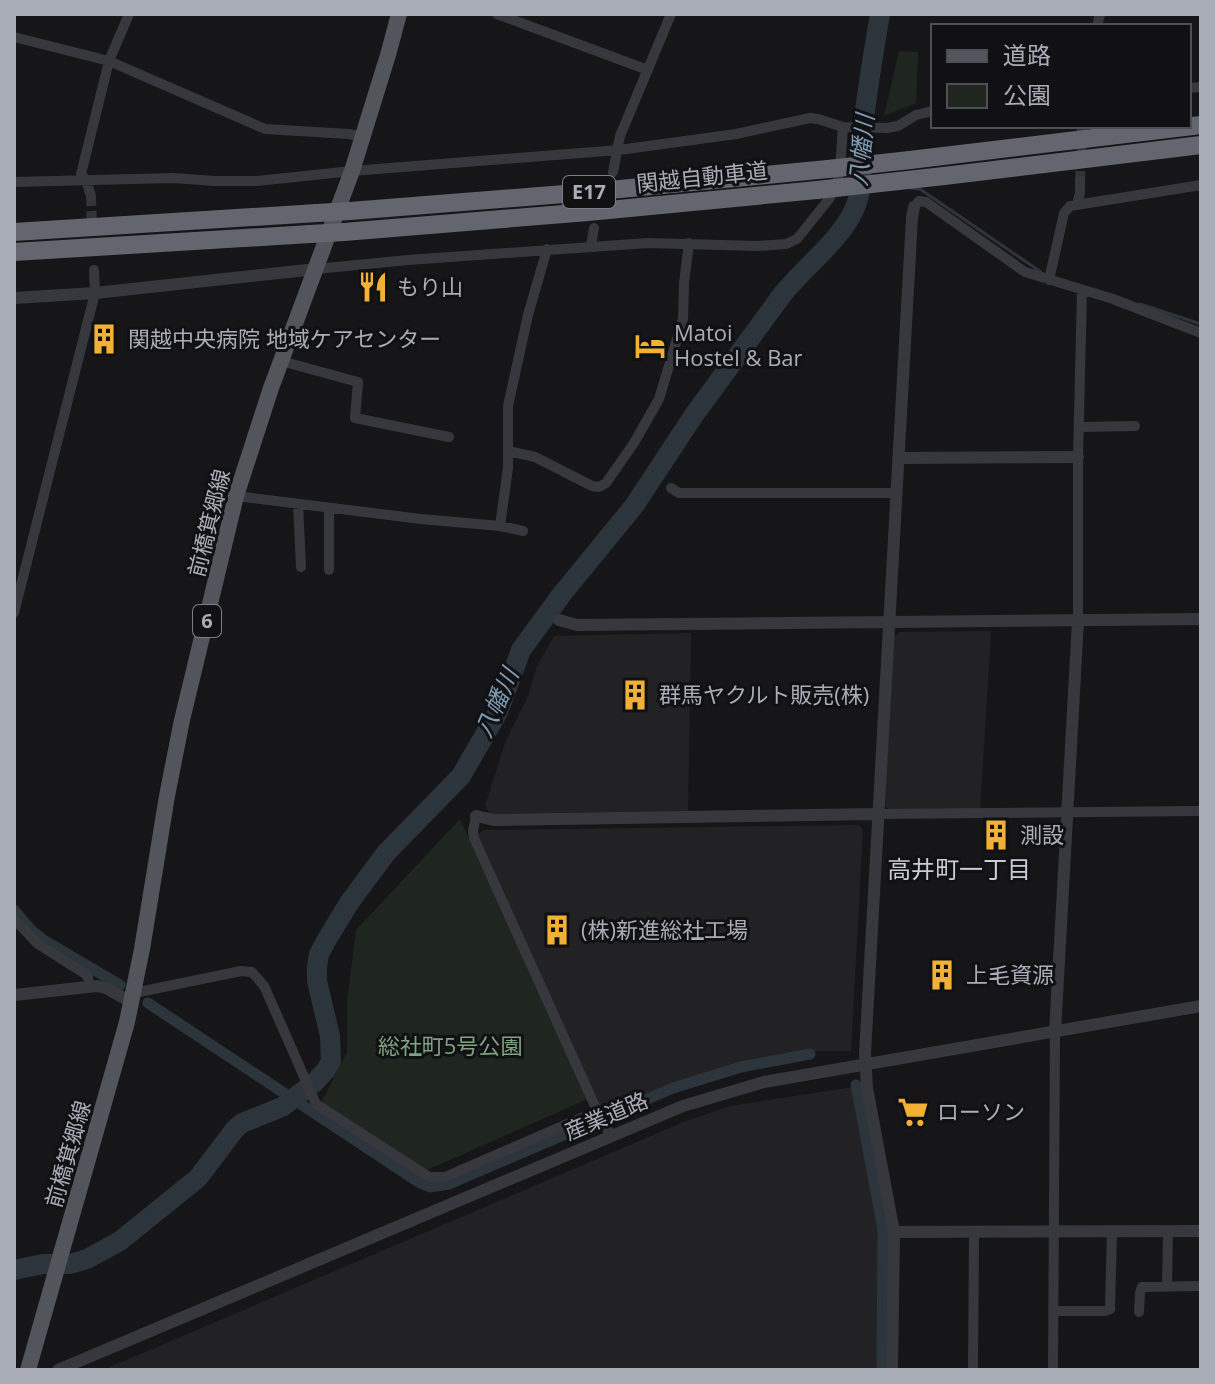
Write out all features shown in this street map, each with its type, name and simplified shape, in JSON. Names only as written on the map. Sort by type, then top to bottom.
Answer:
[{"type":"highway","name":"関越自動車道","points":[[14,232],[350,211],[573,193],[828,169],[1176,128]]},
{"type":"highway","name":"関越自動車道","points":[[14,252],[344,232],[588,212],[817,190],[1201,145]]},
{"type":"main road","name":"前橋箕郷線","points":[[28,1370],[109,1090],[132,997],[174,757],[236,496],[254,436],[364,137],[399,14]]},
{"type":"street","points":[[91,196],[81,174],[109,61],[129,14]]},
{"type":"street","points":[[497,14],[648,70]]},
{"type":"street","points":[[613,172],[620,136],[671,14]]},
{"type":"street","points":[[14,37],[109,61],[265,129],[364,137]]},
{"type":"street","points":[[14,182],[173,178],[245,181],[619,150],[736,134],[810,118],[846,127],[892,128],[916,115],[931,111]]},
{"type":"street","points":[[14,298],[95,293],[316,269],[547,249],[648,243],[786,244],[794,241],[822,209],[837,182],[846,127]]},
{"type":"street","points":[[1077,204],[1080,181]]},
{"type":"street","points":[[1049,280],[1064,213],[1070,206],[1201,185]]},
{"type":"street","points":[[892,1370],[894,1232],[865,1064],[914,207],[919,201],[926,202],[1025,272],[1113,299],[1201,333]]},
{"type":"street","points":[[591,246],[594,228]]},
{"type":"street","points":[[508,451],[535,457],[592,486],[599,487],[606,483],[659,399],[681,329],[689,243]]},
{"type":"street","points":[[500,526],[508,468],[510,397],[528,315],[547,249]]},
{"type":"street","points":[[14,613],[95,293],[94,270]]},
{"type":"street","points":[[1053,1370],[1055,1032],[1078,621],[1082,290]]},
{"type":"street","points":[[281,361],[358,382],[355,418],[449,437]]},
{"type":"street","points":[[1079,427],[1135,426]]},
{"type":"street","points":[[898,458],[1078,457]]},
{"type":"street","points":[[671,488],[679,493],[896,493]]},
{"type":"street","points":[[236,496],[523,531]]},
{"type":"street","points":[[298,504],[301,567]]},
{"type":"street","points":[[329,508],[329,570]]},
{"type":"street","points":[[559,620],[577,625],[1201,619]]},
{"type":"street","points":[[612,1135],[603,1124],[474,838],[476,816],[494,820],[1201,811]]},
{"type":"street","points":[[14,919],[38,944],[84,973],[89,986]]},
{"type":"street","points":[[14,995],[102,986],[132,997],[139,992],[241,971],[252,972],[264,986],[312,1098],[320,1108],[435,1179],[597,1111]]},
{"type":"street","name":"産業道路","points":[[58,1370],[683,1106],[764,1082],[1201,1006]]},
{"type":"street","points":[[973,1370],[974,1231]]},
{"type":"street","points":[[1053,1311],[1108,1311],[1112,1231]]},
{"type":"street","points":[[1167,1286],[1168,1231]]},
{"type":"street","points":[[894,1232],[1201,1231]]},
{"type":"street","points":[[1139,1312],[1140,1289],[1145,1286],[1201,1286]]},
{"type":"shaded area","points":[[991,631],[980,811],[891,812],[885,806],[893,638],[900,632]]},
{"type":"shaded area","name":"群馬ヤクルト販売(株)","points":[[691,633],[688,811],[490,814],[485,806],[506,740],[528,696],[537,666],[554,636]]},
{"type":"shaded area","name":"(株)新進総社工場","points":[[859,825],[863,830],[851,1051],[810,1051],[747,1062],[687,1078],[603,1114],[478,835],[483,830]]},
{"type":"shaded area","points":[[853,1087],[881,1234],[880,1370],[103,1370],[686,1121],[730,1106]]},
{"type":"green space","points":[[899,51],[918,52],[916,103],[884,116]]},
{"type":"green space","name":"総社町5号公園","points":[[460,819],[588,1099],[427,1170],[321,1103],[347,1052],[347,1001],[356,930]]},
{"type":"waterway","name":"八幡川","points":[[14,1270],[43,1264],[70,1264],[87,1259],[120,1241],[198,1178],[242,1123],[282,1107],[326,1070],[331,1061],[330,1036],[317,981],[317,967],[319,954],[349,903],[386,853],[461,776],[498,712],[521,650],[634,506],[694,415],[782,295],[848,222],[860,191],[861,147],[880,14]]},
{"type":"waterway","points":[[911,188],[920,189],[1041,272]]},
{"type":"waterway","points":[[1140,304],[1201,324]]},
{"type":"waterway","points":[[14,910],[45,941],[120,985]]},
{"type":"waterway","points":[[148,1003],[430,1187],[449,1184],[673,1088],[741,1067],[810,1054]]},
{"type":"waterway","points":[[856,1085],[883,1229],[882,1370]]},
{"type":"tunnel","points":[[1080,181],[1082,128]]},
{"type":"tunnel","points":[[91,196],[92,230]]},
{"type":"place","name":"もり山","points":[[373,287]]},
{"type":"place","name":"関越中央病院 地域ケアセンター","points":[[104,339]]},
{"type":"place","name":"Matoi Hostel & Bar","points":[[650,346]]},
{"type":"place","name":"群馬ヤクルト販売(株)","points":[[635,695]]},
{"type":"place","name":"測設","points":[[996,835]]},
{"type":"place","name":"(株)新進総社工場","points":[[557,930]]},
{"type":"place","name":"上毛資源","points":[[942,975]]},
{"type":"place","name":"ローソン","points":[[913,1112]]},
{"type":"district","name":"高井町一丁目","points":[[959,870]]}]
